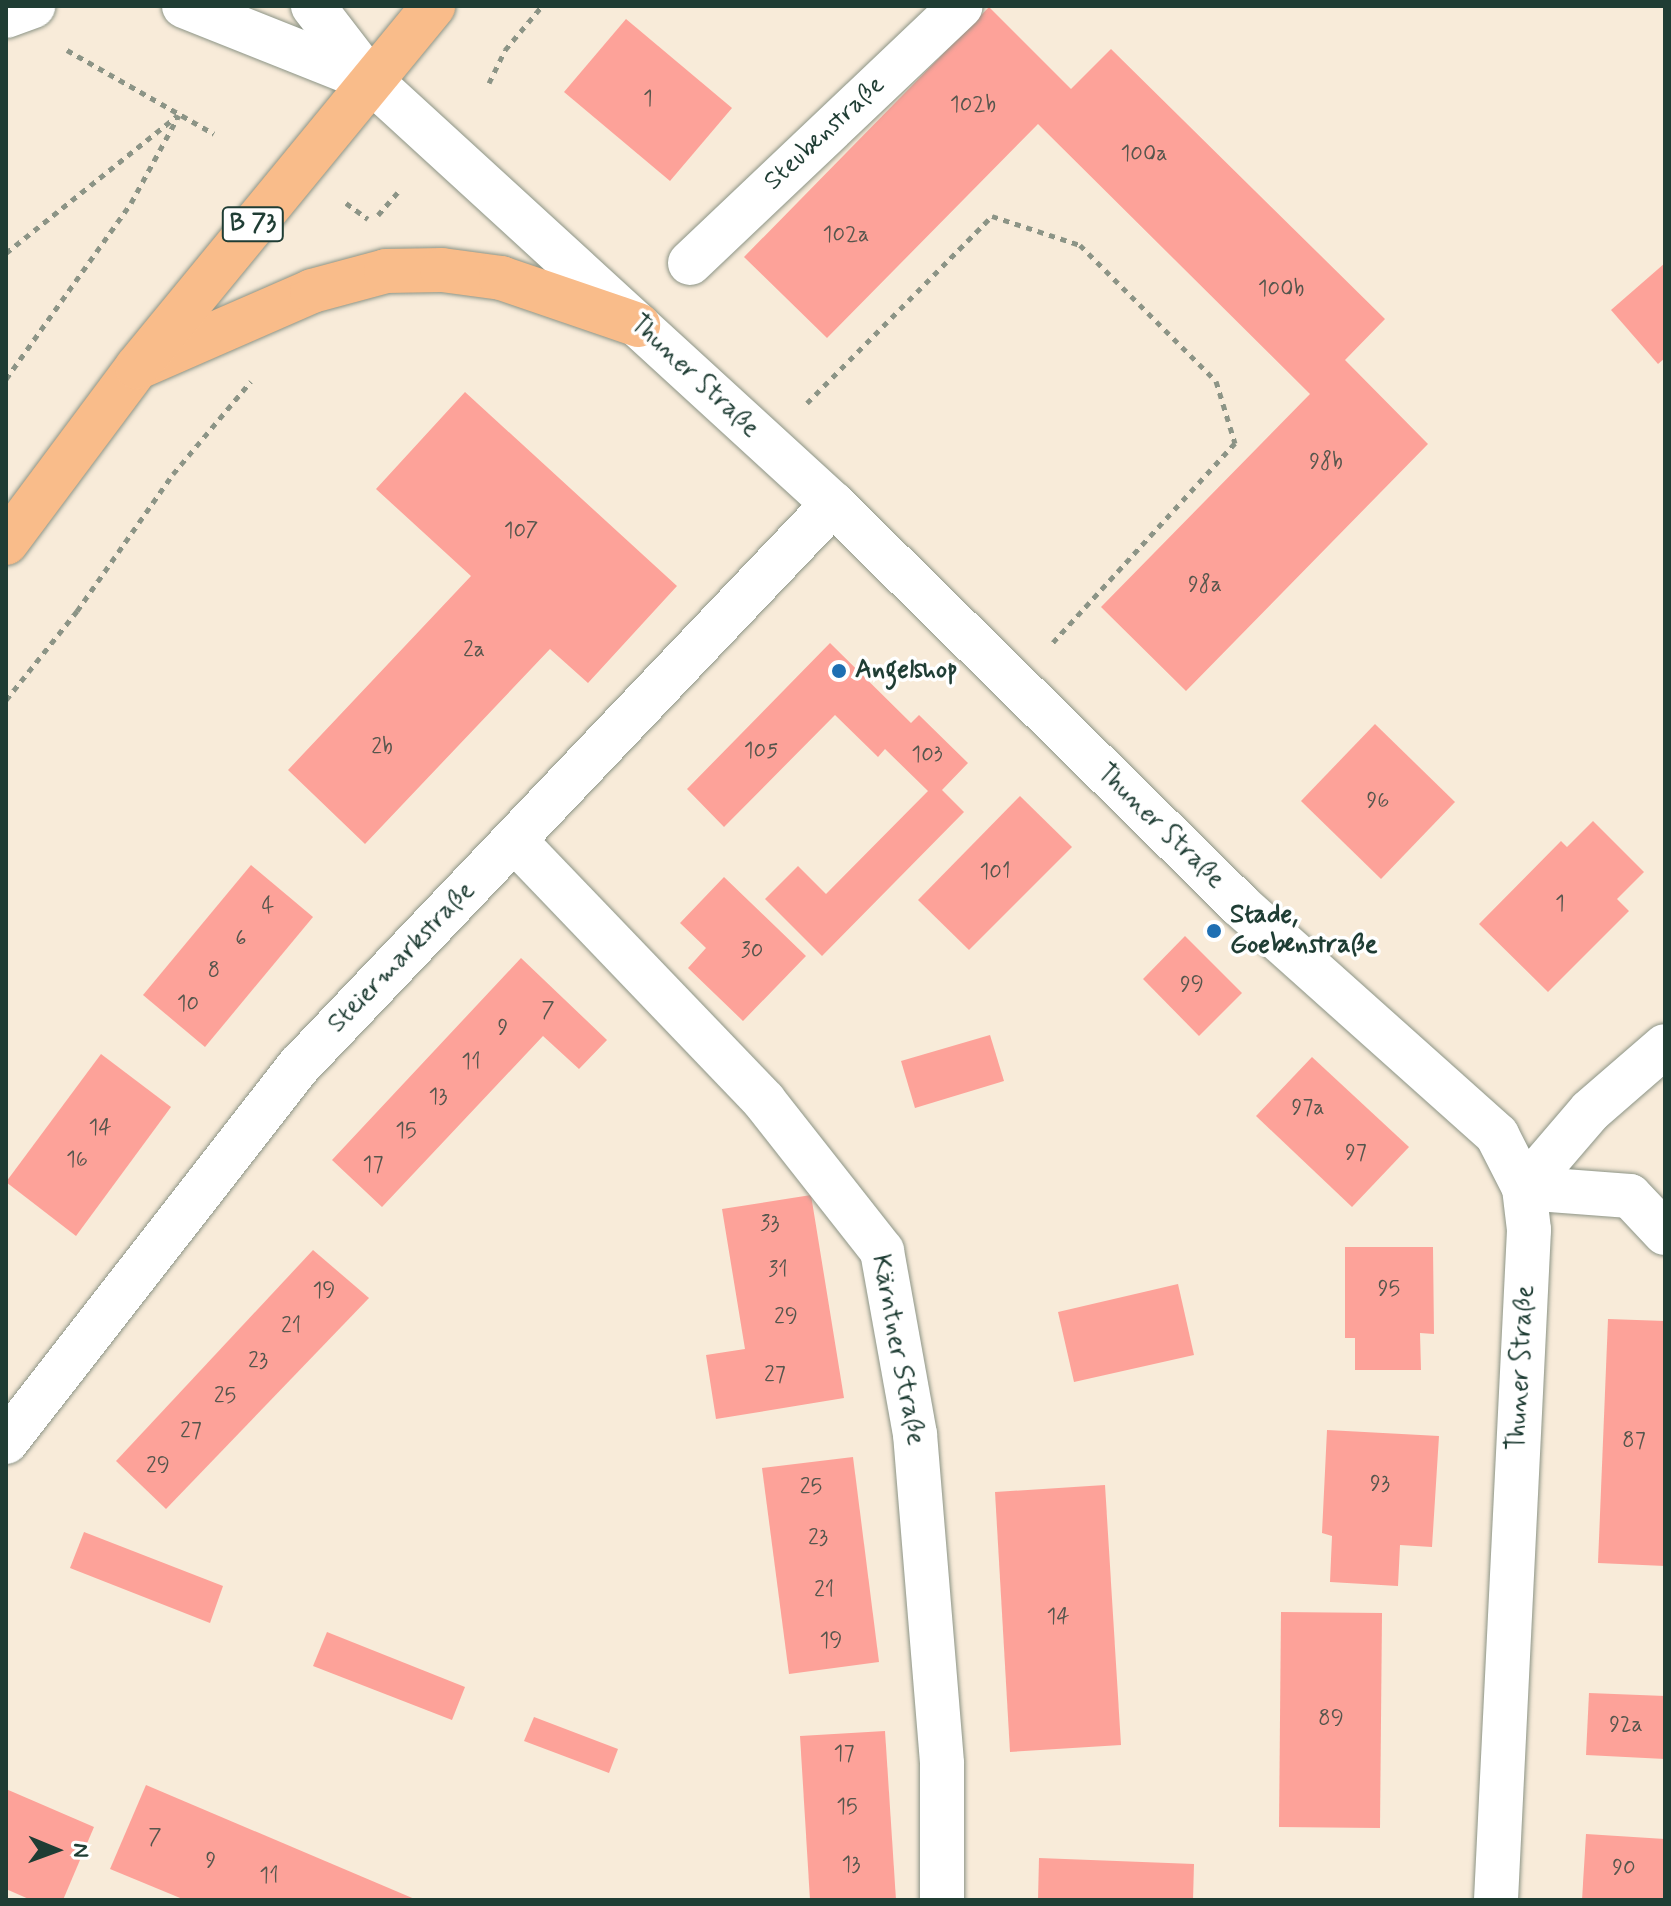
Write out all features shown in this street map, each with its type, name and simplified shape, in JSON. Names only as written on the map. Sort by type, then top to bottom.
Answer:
[{"type":"main road","name":"B 73","points":[[6,543],[137,367],[370,80],[434,6]]},
{"type":"main road","points":[[137,367],[312,291],[386,271],[442,270],[501,278],[638,325]]},
{"type":"street","points":[[184,6],[370,80]]},
{"type":"street","name":"Thuner Straße","points":[[313,6],[370,80],[833,504],[1240,905],[1497,1135],[1524,1188],[1529,1230],[1496,1900]]},
{"type":"street","name":"Steubenstraße","points":[[690,263],[961,6]]},
{"type":"street","name":"Steiermarkstraße","points":[[6,1442],[299,1066],[833,504]]},
{"type":"street","name":"Kärntner Straße","points":[[515,841],[764,1101],[882,1251],[915,1434],[942,1764],[942,1900]]},
{"type":"street","points":[[1524,1188],[1590,1111],[1665,1046]]},
{"type":"street","points":[[1524,1188],[1630,1196],[1665,1233]]},
{"type":"path","points":[[489,83],[505,50],[542,6]]},
{"type":"path","points":[[16,13],[214,134]]},
{"type":"path","points":[[6,253],[179,115]]},
{"type":"path","points":[[6,379],[131,203],[179,115]]},
{"type":"path","points":[[346,203],[372,222]]},
{"type":"path","points":[[766,444],[992,216],[1080,245],[1216,381],[1235,443],[1015,684]]},
{"type":"path","points":[[6,700],[77,611],[173,474],[260,375]]},
{"type":"building","points":[[989,7],[1071,89],[1111,49],[1385,319],[1345,360],[1428,444],[1186,691],[1101,607],[1310,394],[1038,124],[827,338],[744,257]]},
{"type":"building","points":[[626,19],[732,108],[670,181],[564,92]]},
{"type":"building","points":[[1665,263],[1665,358],[1658,364],[1611,310]]},
{"type":"building","points":[[465,392],[677,586],[588,683],[550,649],[365,844],[288,770],[471,576],[376,489]]},
{"type":"building","points":[[830,643],[911,723],[919,715],[968,763],[942,790],[964,812],[822,956],[765,899],[798,866],[826,894],[928,791],[885,749],[878,757],[835,715],[724,827],[687,789]]},
{"type":"building","points":[[1375,724],[1455,802],[1381,879],[1301,801]]},
{"type":"building","points":[[1020,796],[1072,847],[969,950],[918,900]]},
{"type":"building","points":[[1593,821],[1644,872],[1617,899],[1629,911],[1548,992],[1479,924],[1561,841],[1567,847]]},
{"type":"building","points":[[251,865],[313,917],[205,1047],[143,995]]},
{"type":"building","points":[[724,877],[806,956],[743,1021],[688,968],[706,948],[680,923]]},
{"type":"building","points":[[1185,936],[1242,993],[1199,1036],[1143,979]]},
{"type":"building","points":[[521,958],[607,1040],[579,1069],[543,1036],[382,1207],[332,1160]]},
{"type":"building","points":[[990,1035],[1004,1081],[915,1108],[901,1061]]},
{"type":"building","points":[[101,1054],[171,1107],[76,1236],[6,1182]]},
{"type":"building","points":[[1312,1057],[1409,1147],[1352,1207],[1256,1116]]},
{"type":"building","points":[[811,1195],[844,1398],[716,1419],[706,1355],[745,1349],[722,1209]]},
{"type":"building","points":[[1345,1247],[1433,1247],[1434,1334],[1420,1333],[1421,1370],[1355,1370],[1355,1338],[1345,1338]]},
{"type":"building","points":[[313,1250],[369,1298],[166,1509],[116,1461]]},
{"type":"building","points":[[1178,1284],[1194,1355],[1074,1382],[1058,1312]]},
{"type":"building","points":[[1608,1319],[1665,1321],[1665,1566],[1598,1563]]},
{"type":"building","points":[[1327,1430],[1439,1436],[1432,1547],[1400,1545],[1398,1586],[1330,1582],[1332,1536],[1322,1533]]},
{"type":"building","points":[[853,1457],[879,1662],[789,1674],[762,1468]]},
{"type":"building","points":[[1105,1485],[1121,1745],[1010,1752],[995,1492]]},
{"type":"building","points":[[84,1532],[223,1586],[210,1623],[70,1568]]},
{"type":"building","points":[[1281,1612],[1382,1613],[1380,1828],[1279,1827]]},
{"type":"building","points":[[327,1632],[465,1687],[452,1720],[313,1666]]},
{"type":"building","points":[[1589,1693],[1665,1696],[1665,1759],[1586,1755]]},
{"type":"building","points":[[534,1717],[618,1749],[609,1773],[524,1741]]},
{"type":"building","points":[[885,1731],[896,1900],[810,1900],[800,1736]]},
{"type":"building","points":[[146,1785],[417,1900],[185,1900],[110,1869]]},
{"type":"building","points":[[6,1789],[94,1827],[63,1900],[31,1900],[6,1889]]},
{"type":"building","points":[[1586,1834],[1665,1839],[1665,1900],[1582,1900]]},
{"type":"building","points":[[1039,1858],[1194,1864],[1193,1900],[1038,1900]]},
{"type":"place","name":"Angelshop","points":[[839,671]]},
{"type":"place","name":"Stade, Goebenstraße","points":[[1214,931]]}]
